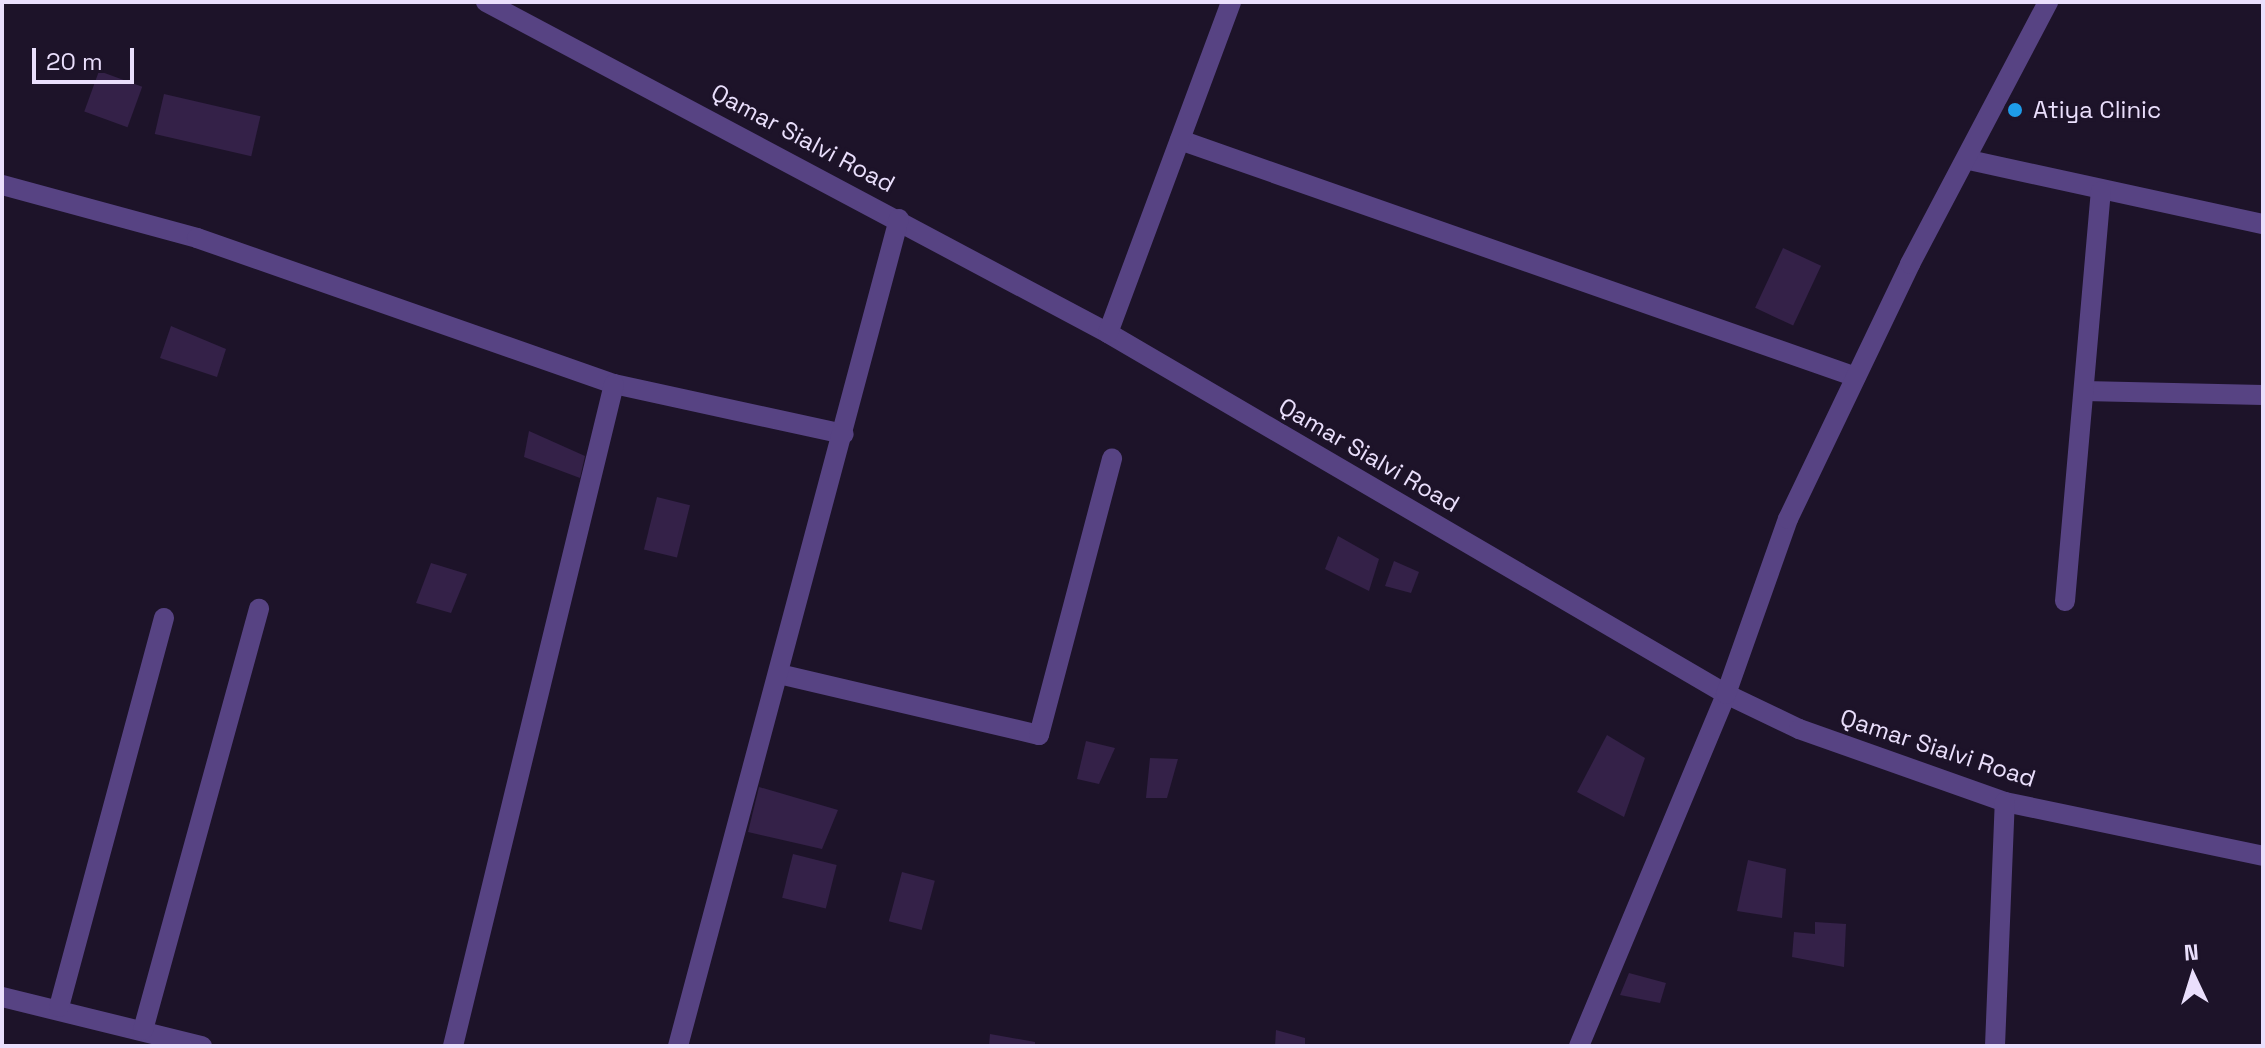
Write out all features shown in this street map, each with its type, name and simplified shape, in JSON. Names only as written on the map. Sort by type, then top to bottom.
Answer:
[{"type":"street","name":"Qamar Sialvi Road","points":[[486,2],[899,219],[1108,333],[1726,694],[1799,729],[2005,802],[2263,856]]},
{"type":"street","points":[[1108,333],[1231,2]]},
{"type":"street","points":[[1579,1046],[1726,694],[1788,519],[1910,264],[1969,160],[2042,5]]},
{"type":"street","points":[[1180,140],[1856,377]]},
{"type":"street","points":[[1969,160],[2101,192],[2263,224]]},
{"type":"street","points":[[2,185],[197,238],[614,384],[844,434]]},
{"type":"street","points":[[2065,601],[2101,192]]},
{"type":"street","points":[[678,1046],[899,219]]},
{"type":"street","points":[[453,1046],[614,384]]},
{"type":"street","points":[[2084,391],[2263,395]]},
{"type":"street","points":[[779,674],[1039,735],[1112,458]]},
{"type":"street","points":[[143,1030],[259,609]]},
{"type":"street","points":[[59,1007],[164,618]]},
{"type":"street","points":[[1995,1046],[2005,802]]},
{"type":"street","points":[[2,997],[59,1007],[202,1046]]},
{"type":"building","points":[[99,71],[142,87],[128,127],[84,111]]},
{"type":"building","points":[[164,94],[260,116],[251,156],[155,134]]},
{"type":"building","points":[[1783,248],[1821,266],[1793,326],[1755,308]]},
{"type":"building","points":[[171,326],[226,349],[217,377],[160,358]]},
{"type":"building","points":[[529,431],[585,456],[580,478],[524,457]]},
{"type":"building","points":[[657,497],[690,505],[677,558],[644,549]]},
{"type":"building","points":[[1338,536],[1379,559],[1369,591],[1325,569]]},
{"type":"building","points":[[1394,561],[1419,572],[1411,593],[1385,586]]},
{"type":"building","points":[[431,563],[467,574],[451,613],[416,603]]},
{"type":"building","points":[[1607,735],[1645,758],[1624,817],[1577,792]]},
{"type":"building","points":[[1086,741],[1115,748],[1099,784],[1077,779]]},
{"type":"building","points":[[1150,758],[1178,759],[1167,798],[1146,798]]},
{"type":"building","points":[[759,787],[838,810],[822,849],[748,832]]},
{"type":"building","points":[[793,854],[837,865],[826,909],[782,898]]},
{"type":"building","points":[[1748,860],[1786,869],[1782,918],[1737,911]]},
{"type":"building","points":[[902,872],[935,881],[922,930],[889,921]]},
{"type":"building","points":[[1815,922],[1846,924],[1844,967],[1792,957],[1794,932],[1815,934]]},
{"type":"building","points":[[1629,973],[1666,983],[1660,1003],[1620,995]]},
{"type":"building","points":[[1276,1030],[1305,1038],[1305,1046],[1275,1046]]},
{"type":"building","points":[[990,1034],[1035,1042],[1035,1046],[989,1046]]},
{"type":"place","name":"Atiya Clinic","points":[[2015,110]]}]
